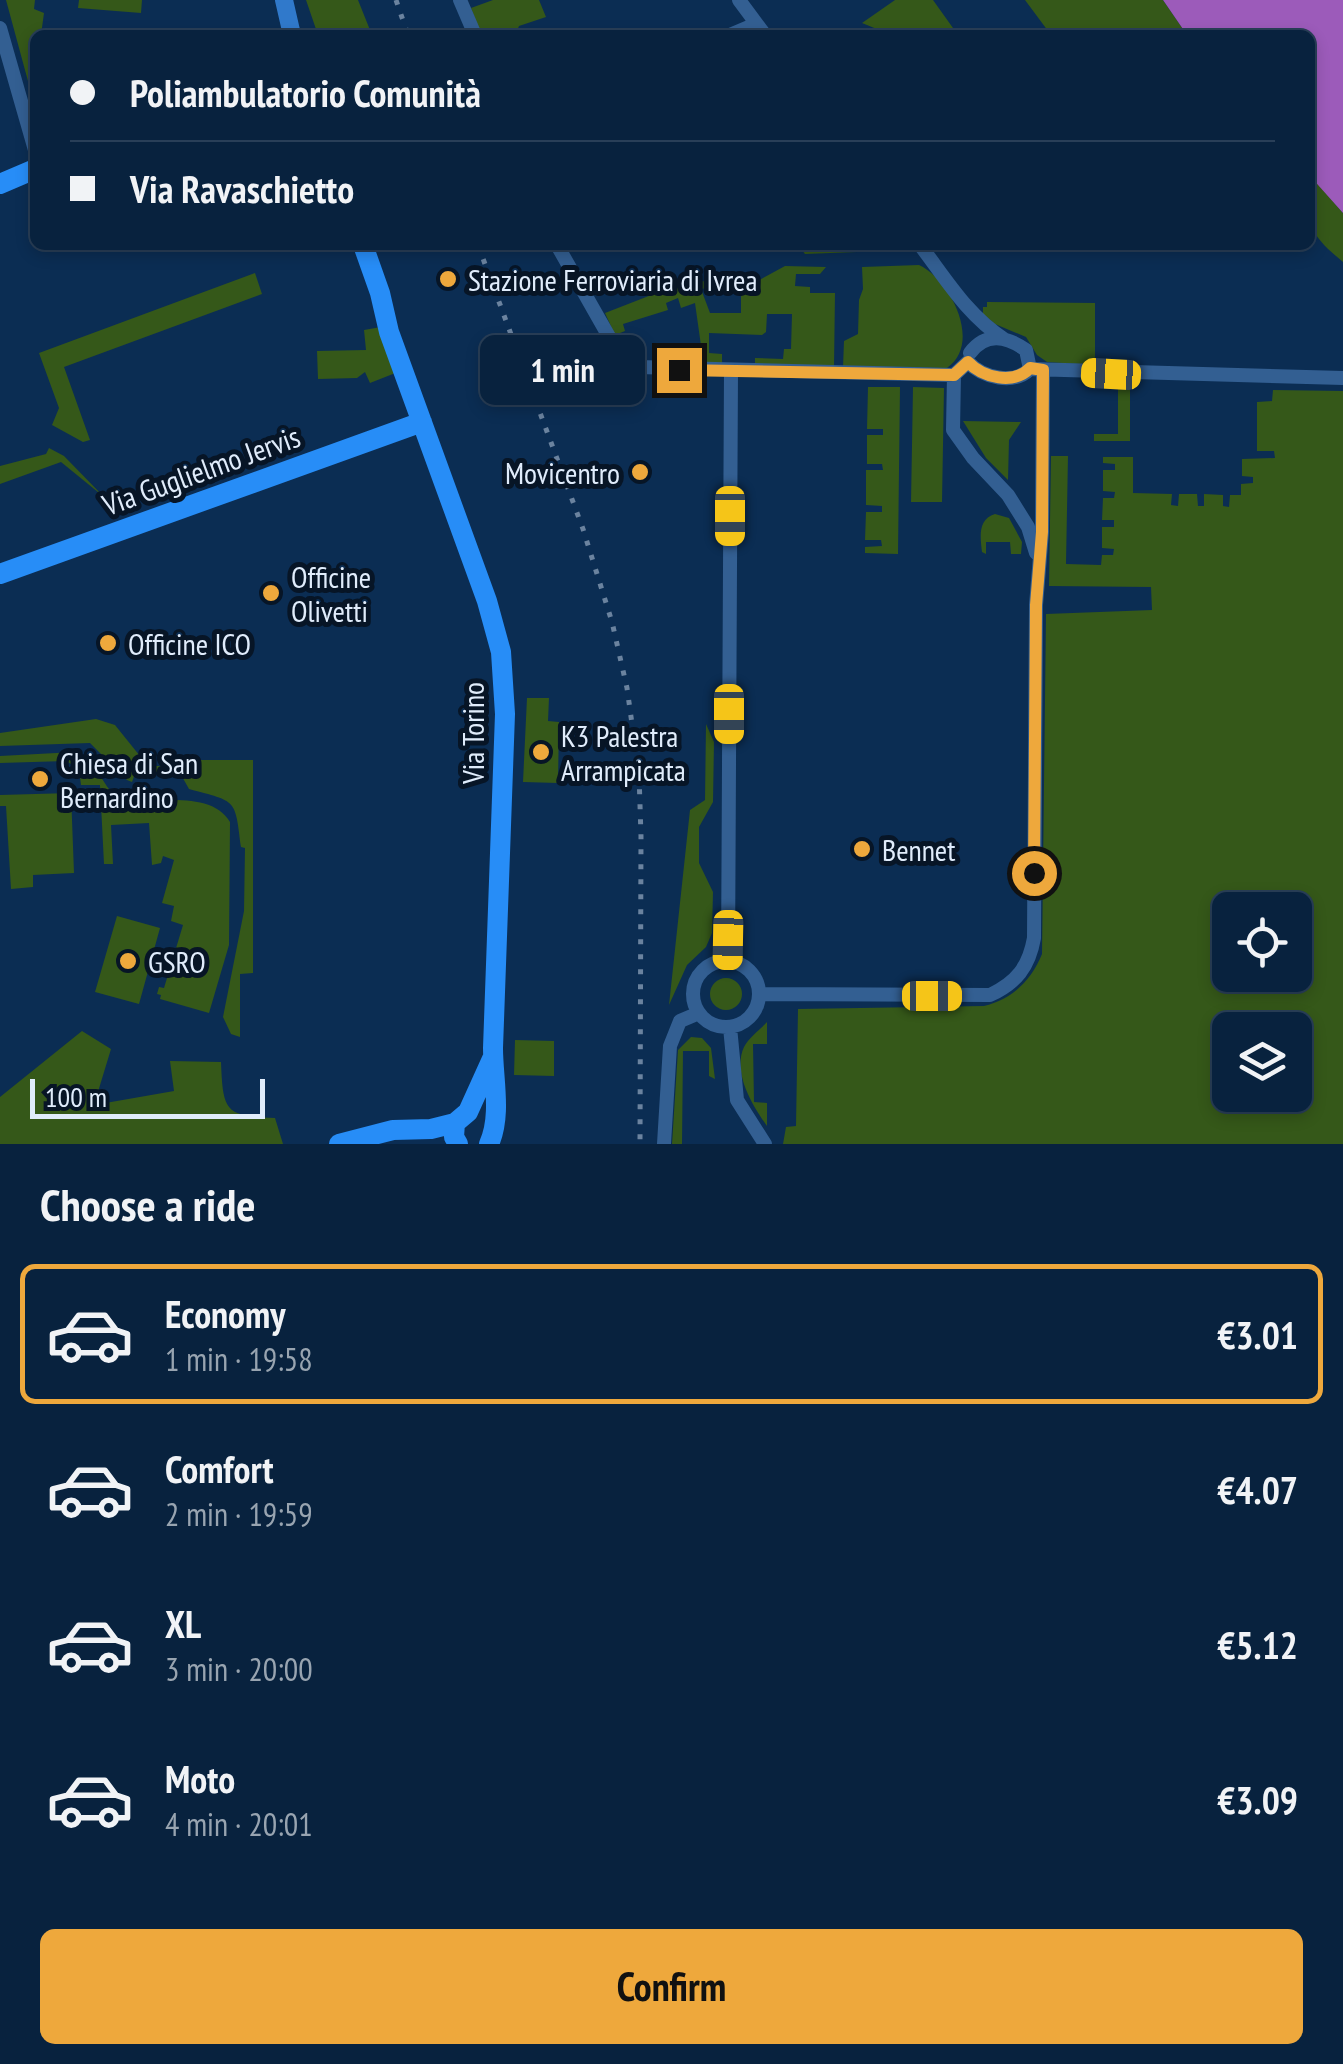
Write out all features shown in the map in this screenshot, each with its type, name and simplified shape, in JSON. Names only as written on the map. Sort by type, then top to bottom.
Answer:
[{"type":"main road","points":[[284,0],[291,30]]},
{"type":"main road","points":[[0,184],[30,171]]},
{"type":"main road","name":"Via Torino","points":[[365,250],[389,332],[487,601],[504,675],[493,1057],[497,1078],[491,1135]]},
{"type":"main road","name":"Via Guglielmo Jervis","points":[[0,574],[422,422]]},
{"type":"main road","name":"Via Torino","points":[[460,1126],[493,1057]]},
{"type":"main road","name":"Via Torino","points":[[460,1126],[480,1112],[491,1135]]},
{"type":"main road","points":[[339,1144],[460,1126]]},
{"type":"main road","points":[[373,1136],[438,1144]]},
{"type":"street","points":[[460,0],[473,30]]},
{"type":"street","points":[[739,0],[761,30]]},
{"type":"street","points":[[0,28],[30,133]]},
{"type":"street","points":[[560,250],[627,363],[650,370],[954,375]]},
{"type":"street","points":[[759,994],[990,995],[1005,988],[1027,965],[1034,938],[1037,558],[1042,532],[1037,369],[1026,350],[985,327],[924,250]]},
{"type":"street","points":[[961,301],[972,334],[969,357],[976,370],[994,377],[1018,377],[1037,369],[1343,378]]},
{"type":"street","points":[[1004,338],[976,344],[954,375],[953,430],[972,458],[1016,507],[1028,527],[1037,558]]},
{"type":"street","points":[[728,962],[731,371]]},
{"type":"street","points":[[728,962],[749,970],[759,994],[752,1015],[742,1024],[730,1027],[710,1023],[699,1013],[693,996],[696,980],[708,967],[728,962]]},
{"type":"street","points":[[664,1144],[670,1046],[680,1021],[699,1013]]},
{"type":"street","points":[[730,1027],[737,1100],[765,1144]]},
{"type":"green space","points":[[6,0],[35,0],[34,9],[44,13],[42,30],[30,30],[30,89]]},
{"type":"green space","points":[[79,0],[142,0],[141,13],[78,8]]},
{"type":"green space","points":[[306,0],[358,0],[370,30],[316,30]]},
{"type":"green space","points":[[493,0],[539,0],[546,17],[517,30],[479,30],[471,8]]},
{"type":"green space","points":[[895,0],[933,0],[953,28],[880,30],[862,23]]},
{"type":"green space","points":[[1025,0],[1163,0],[1184,30],[1047,30]]},
{"type":"green space","points":[[1315,181],[1343,213],[1343,262],[1315,233]]},
{"type":"green space","points":[[802,250],[908,250],[805,254]]},
{"type":"green space","points":[[919,265],[942,283],[958,312],[962,343],[957,357],[947,368],[843,367],[844,341],[858,334],[862,267]]},
{"type":"green space","points":[[785,266],[826,267],[820,274],[796,274],[795,286],[810,287],[810,293],[835,293],[834,367],[755,367],[755,358],[783,359],[784,349],[791,349],[792,314],[767,314],[766,332],[762,335],[709,333],[709,353],[722,354],[722,368],[704,367],[695,303],[681,308],[678,298],[666,303],[668,310],[623,324],[625,331],[615,335],[605,313],[677,285],[684,288],[695,280],[715,283],[701,289],[710,313],[741,313],[741,290]]},
{"type":"green space","points":[[255,273],[262,294],[64,367],[90,440],[83,442],[52,425],[59,408],[39,353]]},
{"type":"green space","points":[[987,302],[1095,303],[1095,365],[1047,362],[1037,355],[1026,337],[995,324],[983,314]]},
{"type":"green space","points":[[381,327],[398,372],[370,383],[365,372],[357,378],[318,379],[317,351],[366,350],[364,330]]},
{"type":"green space","points":[[868,387],[900,387],[898,554],[865,553],[865,547],[882,546],[881,540],[865,540],[866,512],[882,512],[882,506],[866,505],[866,470],[883,470],[882,464],[867,464],[867,435],[883,435],[883,429],[867,429]]},
{"type":"green space","points":[[913,387],[944,388],[942,502],[911,502]]},
{"type":"green space","points":[[1118,389],[1130,390],[1130,441],[1094,441],[1094,434],[1118,434]]},
{"type":"green space","points":[[1273,390],[1343,391],[1343,1144],[783,1144],[786,1127],[796,1126],[798,1009],[984,1006],[1019,988],[1042,954],[1046,614],[1152,610],[1151,587],[1049,586],[1051,456],[1068,456],[1066,564],[1101,565],[1102,555],[1113,555],[1114,549],[1102,548],[1102,527],[1114,527],[1114,520],[1102,520],[1103,498],[1114,498],[1115,492],[1103,491],[1103,470],[1115,470],[1115,464],[1103,463],[1103,457],[1133,457],[1133,493],[1172,494],[1171,505],[1178,506],[1179,494],[1197,494],[1198,506],[1204,506],[1204,494],[1223,495],[1223,506],[1229,507],[1230,495],[1241,495],[1241,484],[1253,483],[1253,477],[1242,476],[1242,459],[1275,458],[1274,451],[1257,451],[1257,402],[1272,401]]},
{"type":"green space","points":[[963,421],[1021,422],[1009,440],[1008,480],[986,458]]},
{"type":"green space","points":[[49,448],[64,456],[104,497],[61,462],[0,484],[0,466],[46,454]]},
{"type":"green space","points":[[995,514],[1009,518],[1022,542],[1021,554],[1011,554],[1010,542],[986,542],[986,554],[982,552],[983,524]]},
{"type":"green space","name":"K3 Palestra Arrampicata","points":[[527,698],[549,698],[548,721],[559,722],[558,783],[523,782]]},
{"type":"green space","points":[[96,719],[115,725],[148,766],[187,766],[187,760],[253,760],[253,973],[240,974],[240,1037],[231,1034],[223,1017],[244,911],[245,848],[241,847],[231,804],[189,789],[180,773],[136,771],[132,782],[127,780],[90,743],[0,746],[0,733]]},
{"type":"green space","points":[[706,724],[714,742],[713,802],[699,827],[699,863],[713,892],[712,933],[706,947],[687,965],[669,1005],[690,810],[705,800]]},
{"type":"green space","points":[[75,752],[89,761],[119,799],[195,802],[209,805],[230,822],[229,945],[209,1013],[160,999],[157,994],[159,987],[164,988],[183,925],[171,921],[174,906],[162,903],[174,860],[163,856],[161,863],[152,865],[149,823],[111,825],[113,864],[104,864],[100,785],[81,785],[79,769],[66,761],[0,763],[0,756]]},
{"type":"green space","points":[[71,793],[74,873],[33,875],[33,887],[11,889],[6,806],[0,806],[0,795]]},
{"type":"green space","name":"GSRO","points":[[117,916],[160,928],[139,1004],[95,992]]},
{"type":"green space","points":[[726,978],[738,982],[742,994],[738,1006],[726,1010],[714,1006],[710,994],[714,982]]},
{"type":"green space","points":[[767,1022],[767,1044],[753,1044],[754,1102],[767,1103],[767,1126],[750,1099],[742,1078],[741,1057],[744,1047]]},
{"type":"green space","points":[[82,1031],[111,1049],[94,1105],[174,1091],[170,1061],[221,1062],[223,1092],[230,1108],[236,1113],[275,1118],[283,1144],[0,1144],[0,1097]]},
{"type":"green space","points":[[691,1037],[702,1038],[711,1048],[715,1079],[709,1076],[709,1051],[683,1051],[682,1144],[672,1144],[678,1050]]},
{"type":"green space","points":[[515,1040],[554,1041],[554,1076],[514,1075]]},
{"type":"shaded area","points":[[1163,0],[1343,0],[1343,213],[1315,182],[1315,30],[1184,30]]},
{"type":"railway","points":[[396,0],[406,30]]},
{"type":"railway","points":[[480,250],[583,529],[612,622],[627,688],[639,774],[641,836],[640,1144]]},
{"type":"place","name":"Stazione Ferroviaria di Ivrea","points":[[448,279]]},
{"type":"place","name":"Movicentro","points":[[640,472]]},
{"type":"place","name":"Officine Olivetti","points":[[271,593]]},
{"type":"place","name":"Officine ICO","points":[[108,643]]},
{"type":"place","name":"K3 Palestra Arrampicata","points":[[541,752]]},
{"type":"place","name":"Chiesa di San Bernardino","points":[[40,779]]},
{"type":"place","name":"Bennet","points":[[862,849]]},
{"type":"place","name":"GSRO","points":[[128,961]]},
{"type":"route","points":[[679,370],[954,375],[968,362],[976,370],[1002,378],[1018,377],[1030,368],[1043,370],[1034,873]]}]
